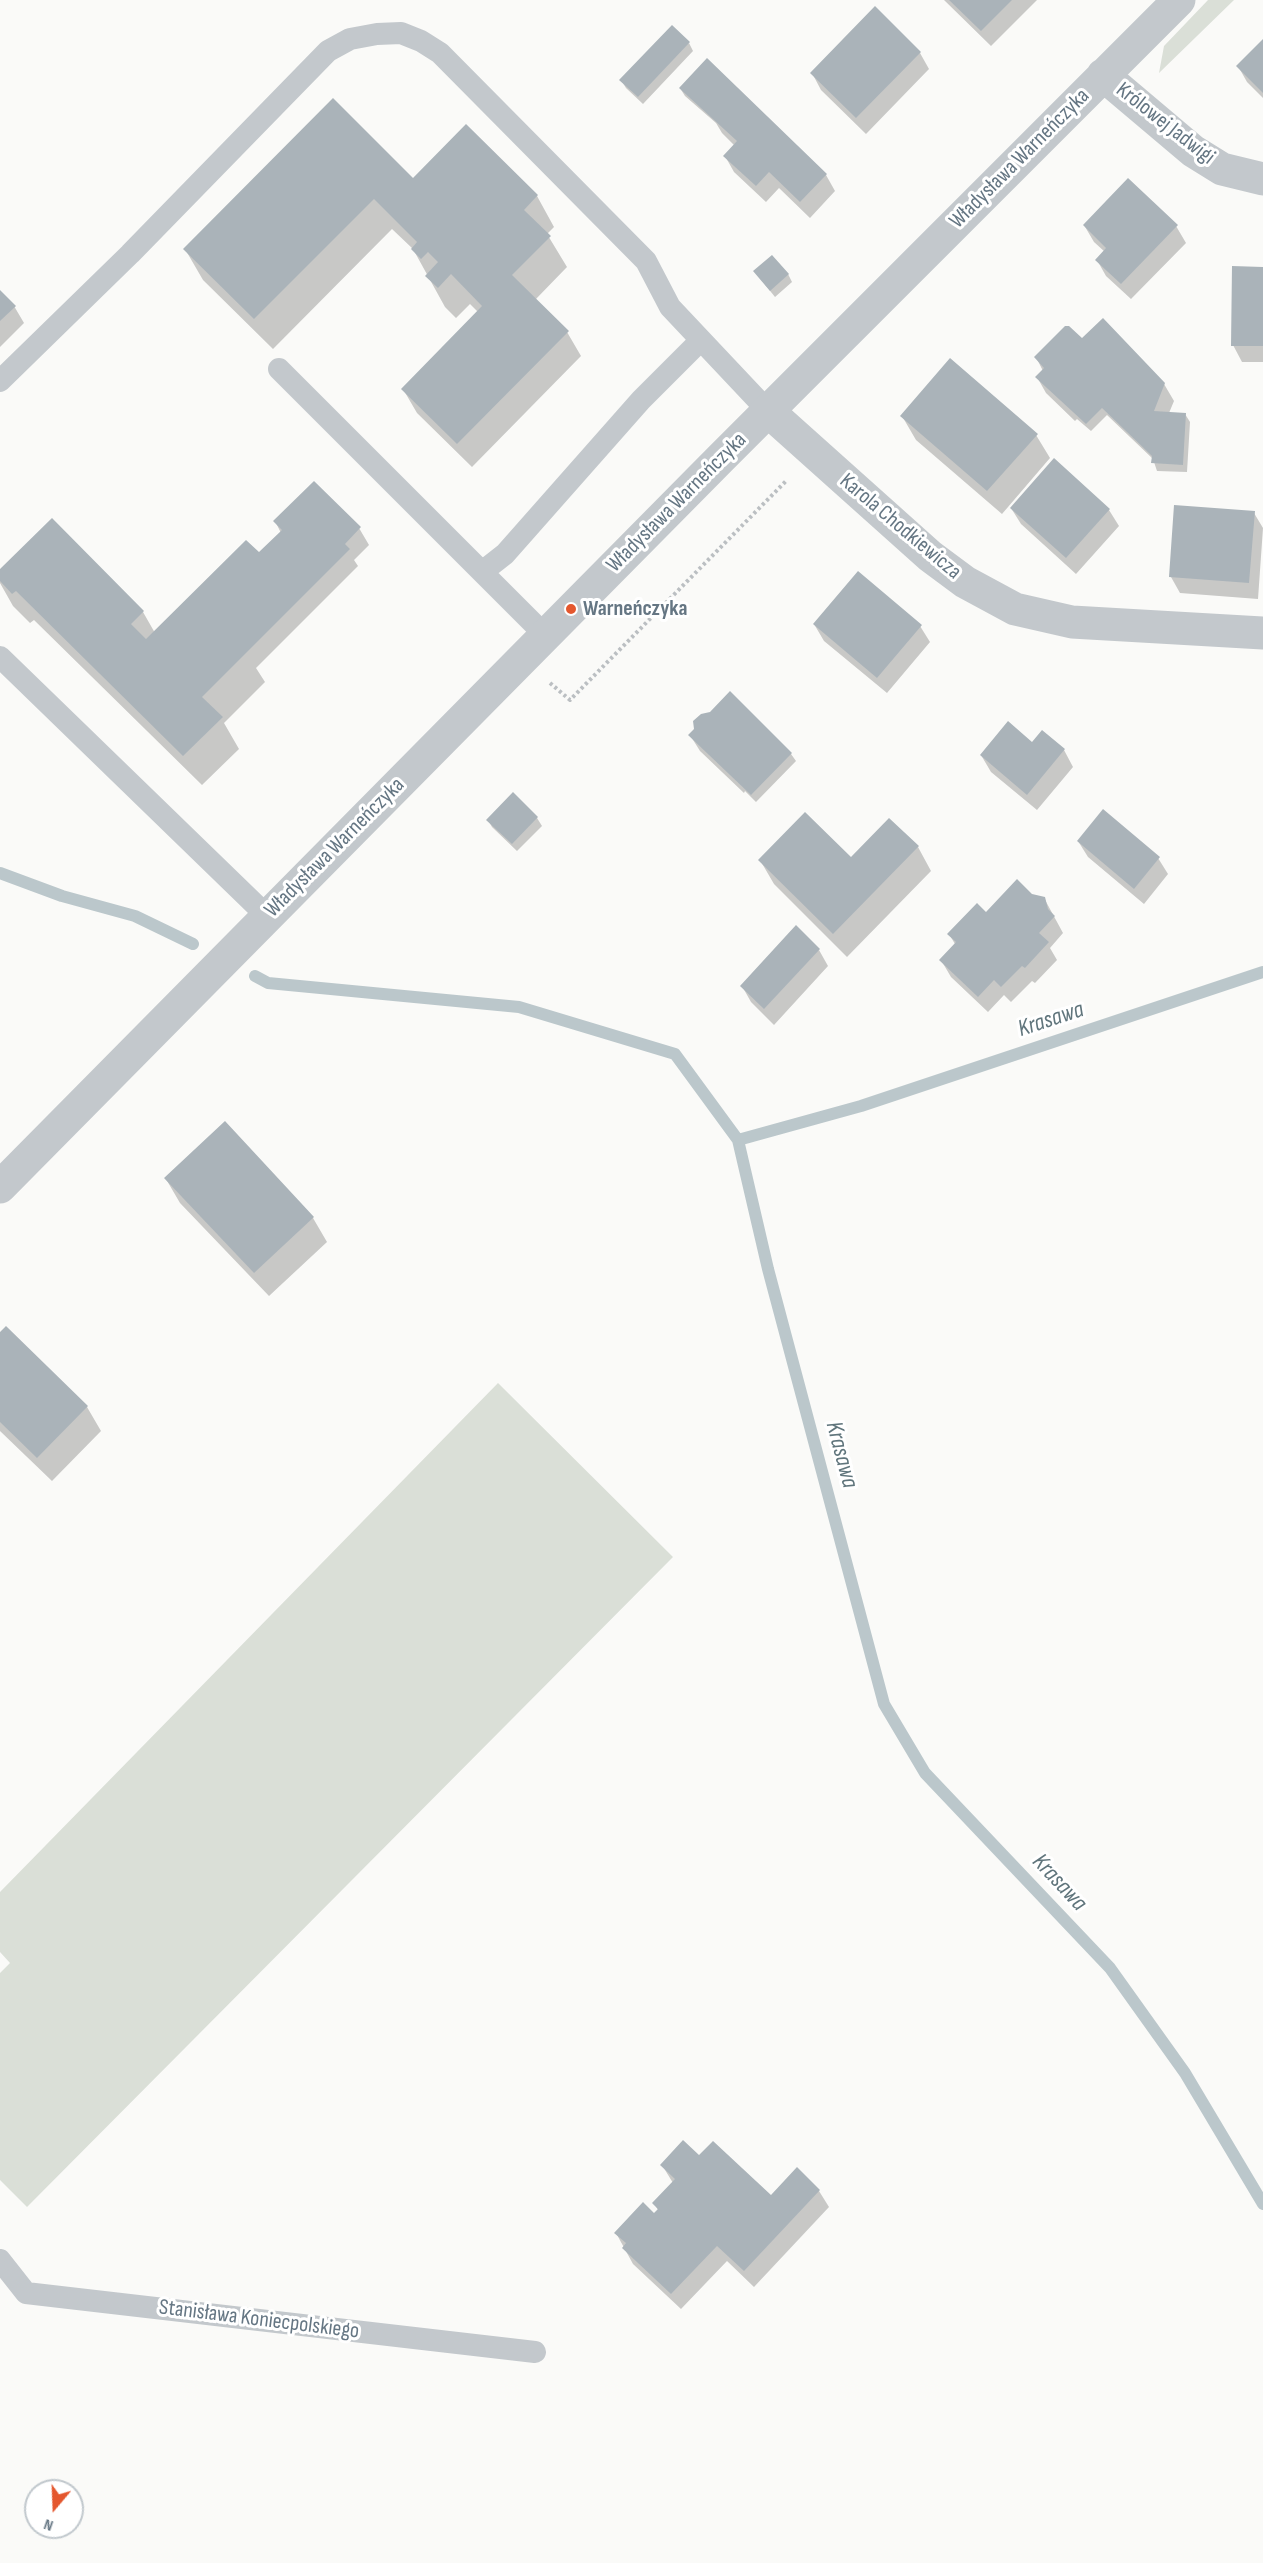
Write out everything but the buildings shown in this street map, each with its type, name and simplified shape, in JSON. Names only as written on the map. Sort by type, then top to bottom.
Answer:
[{"type":"street","name":"Władysława Warneńczyka","points":[[0,1187],[545,635],[1179,0]]},
{"type":"street","name":"Królowej Jadwigi","points":[[1103,75],[1193,151],[1222,169],[1263,179]]},
{"type":"street","name":"Karola Chodkiewicza","points":[[768,411],[930,556],[965,582],[1015,609],[1072,621],[1263,633]]},
{"type":"lane","points":[[0,381],[130,254],[328,51],[350,39],[377,34],[401,33],[421,41],[440,53],[646,261],[670,307],[768,411]]},
{"type":"lane","points":[[482,572],[505,554],[641,400],[700,341]]},
{"type":"lane","points":[[279,369],[545,635]]},
{"type":"lane","points":[[0,657],[267,916]]},
{"type":"lane","name":"Stanisława Koniecpolskiego","points":[[0,2260],[26,2293],[535,2352]]},
{"type":"path","points":[[548,681],[570,700],[814,454]]},
{"type":"shaded area","points":[[1208,0],[1234,0],[1159,73],[1164,46]]},
{"type":"shaded area","points":[[498,1383],[673,1557],[27,2207],[0,2180],[0,1973],[10,1963],[0,1952],[0,1892]]},
{"type":"waterway","points":[[0,873],[62,896],[135,916],[193,944]]},
{"type":"waterway","name":"Krasawa","points":[[1263,972],[861,1106],[738,1140],[768,1269],[884,1704],[925,1773],[1110,1968],[1185,2073],[1263,2204]]},
{"type":"waterway","points":[[255,976],[268,983],[519,1007],[675,1054],[738,1140]]},
{"type":"place","name":"Warneńczyka","points":[[571,609]]}]
